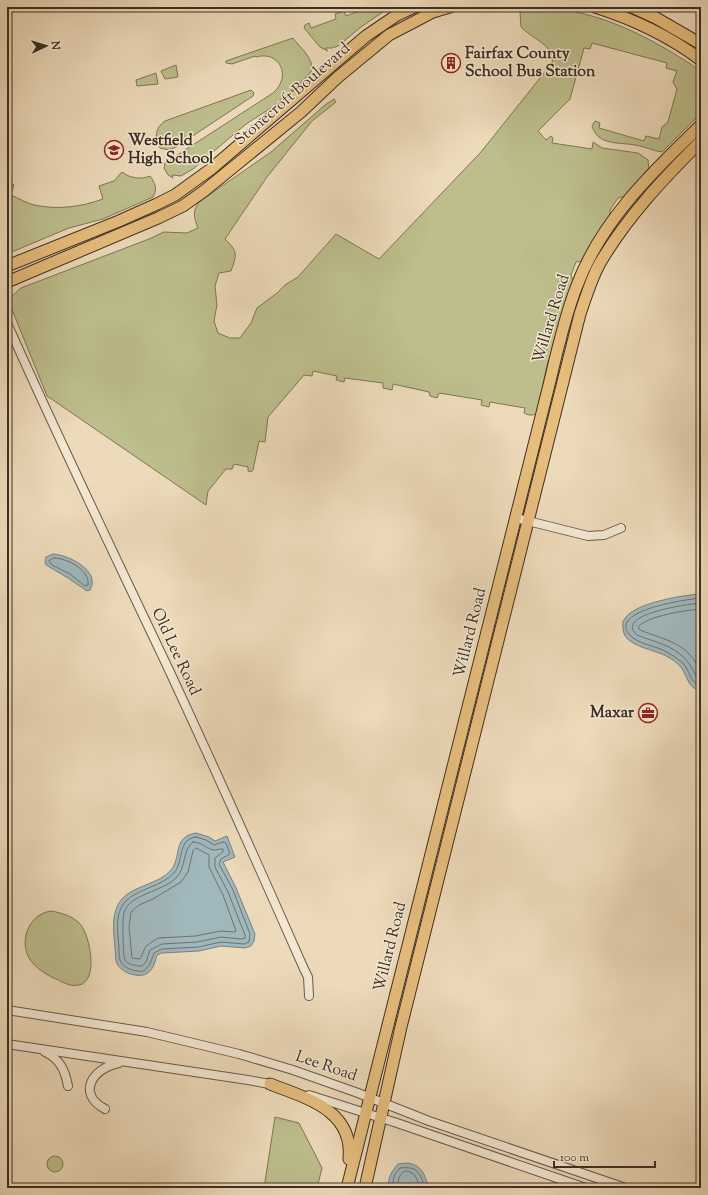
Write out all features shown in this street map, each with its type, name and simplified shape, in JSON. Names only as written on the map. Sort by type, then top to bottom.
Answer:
[{"type":"main road","name":"Stonecroft Boulevard","points":[[7,266],[125,218],[175,195],[210,169],[366,36],[397,15],[414,7]]},
{"type":"main road","name":"Stonecroft Boulevard","points":[[7,282],[183,206],[204,191],[301,112],[338,77],[389,35],[433,12],[450,7]]},
{"type":"main road","points":[[594,7],[626,18],[647,28],[680,46],[701,60]]},
{"type":"main road","points":[[632,7],[656,18],[701,44]]},
{"type":"main road","name":"Willard Road","points":[[346,1188],[568,311],[576,287],[589,259],[605,232],[619,213],[652,173],[701,125]]},
{"type":"main road","name":"Willard Road","points":[[366,1188],[384,1102],[434,892],[529,521],[561,388],[587,291],[600,264],[628,220],[661,181],[701,141]]},
{"type":"main road","points":[[270,1084],[319,1104],[333,1114],[342,1125],[347,1135],[349,1146],[346,1188]]},
{"type":"street","name":"Old Lee Road","points":[[7,323],[262,872],[308,978],[309,996]]},
{"type":"street","points":[[516,518],[588,536],[604,535],[621,528]]},
{"type":"street","name":"Lee Road","points":[[7,1010],[147,1032],[269,1063],[384,1102],[429,1121],[626,1188]]},
{"type":"street","name":"Lee Road","points":[[7,1044],[270,1084],[381,1118],[586,1188]]},
{"type":"street","points":[[35,1048],[50,1055],[61,1064],[66,1075],[68,1086]]},
{"type":"street","points":[[105,1109],[95,1102],[90,1095],[89,1091],[91,1081],[97,1073],[106,1067],[112,1064],[124,1062]]},
{"type":"green space","points":[[370,7],[390,7],[361,27],[338,46],[326,48],[328,51],[320,47],[304,28],[305,25],[309,23],[311,28],[336,19],[335,14],[344,11],[346,16]]},
{"type":"green space","points":[[524,7],[558,7],[593,16],[625,28],[641,36],[671,52],[701,71],[701,113],[662,152],[638,146],[610,142],[599,137],[595,132],[592,126],[595,121],[600,123],[599,128],[644,141],[646,136],[659,139],[662,127],[668,122],[677,89],[673,82],[677,71],[666,68],[667,63],[592,43],[590,49],[584,48],[570,99],[538,131],[546,140],[551,136],[553,138],[552,143],[592,149],[593,142],[602,148],[638,153],[648,160],[649,169],[626,196],[618,198],[610,210],[610,216],[583,261],[576,262],[571,275],[573,280],[572,288],[552,358],[548,361],[543,384],[544,392],[538,412],[530,415],[524,413],[525,408],[490,402],[489,407],[481,405],[482,400],[439,393],[437,398],[430,396],[429,392],[393,384],[392,390],[383,388],[383,383],[345,378],[344,382],[336,380],[337,376],[313,371],[312,376],[304,375],[268,417],[265,442],[259,441],[253,470],[251,472],[248,471],[248,467],[234,464],[232,469],[226,469],[208,491],[206,505],[47,396],[11,307],[10,298],[21,288],[164,232],[187,233],[198,228],[194,215],[195,209],[199,202],[271,152],[325,105],[334,99],[336,102],[312,121],[267,177],[225,239],[234,250],[235,257],[231,271],[219,273],[215,286],[217,305],[214,321],[218,333],[230,338],[240,338],[251,323],[257,308],[285,285],[298,277],[336,234],[379,259],[481,152],[552,63],[552,57],[547,47],[521,27],[520,12]]},
{"type":"green space","points":[[293,38],[310,60],[312,65],[309,75],[271,108],[246,124],[193,169],[181,176],[172,175],[173,178],[168,175],[164,168],[165,163],[273,93],[279,87],[282,80],[281,66],[271,57],[255,56],[232,64],[226,63],[226,61]]},
{"type":"green space","points":[[176,65],[178,77],[165,79],[161,71]]},
{"type":"green space","points":[[156,73],[158,84],[137,86],[136,80]]},
{"type":"green space","points":[[251,90],[254,93],[253,96],[176,147],[169,150],[160,148],[156,133],[165,121]]},
{"type":"green space","points":[[122,172],[135,178],[150,176],[155,186],[153,197],[103,219],[69,228],[7,254],[7,182],[14,185],[11,195],[28,203],[43,207],[69,207],[103,199],[99,186],[114,181]]},
{"type":"green space","points":[[51,911],[71,917],[81,925],[84,931],[90,948],[91,967],[89,976],[85,982],[79,985],[68,984],[46,974],[32,962],[26,951],[26,936],[32,922],[43,913]]},
{"type":"green space","points":[[275,1117],[299,1123],[322,1168],[317,1188],[264,1188]]},
{"type":"green space","points":[[55,1156],[61,1158],[63,1164],[61,1170],[55,1172],[49,1170],[47,1164],[49,1158]]},
{"type":"water","points":[[53,554],[67,557],[82,565],[91,576],[92,583],[90,590],[87,591],[46,565],[46,557]]},
{"type":"water","points":[[701,594],[701,690],[690,685],[680,666],[673,660],[662,654],[634,644],[629,640],[623,629],[623,621],[629,614],[647,605],[671,598]]},
{"type":"water","points":[[196,833],[209,837],[215,841],[227,836],[235,857],[223,862],[236,888],[255,934],[254,941],[251,946],[245,948],[221,946],[199,951],[162,953],[157,955],[149,972],[136,975],[126,972],[121,969],[116,960],[114,917],[118,905],[127,894],[166,875],[174,865],[180,843],[188,835]]},
{"type":"water","points":[[408,1163],[417,1166],[422,1171],[429,1188],[389,1188],[389,1178],[394,1169],[398,1164]]},
{"type":"place","name":"Fairfax County School Bus Station","points":[[451,63]]},
{"type":"place","name":"Westfield High School","points":[[114,150]]},
{"type":"place","name":"Maxar","points":[[648,713]]}]
